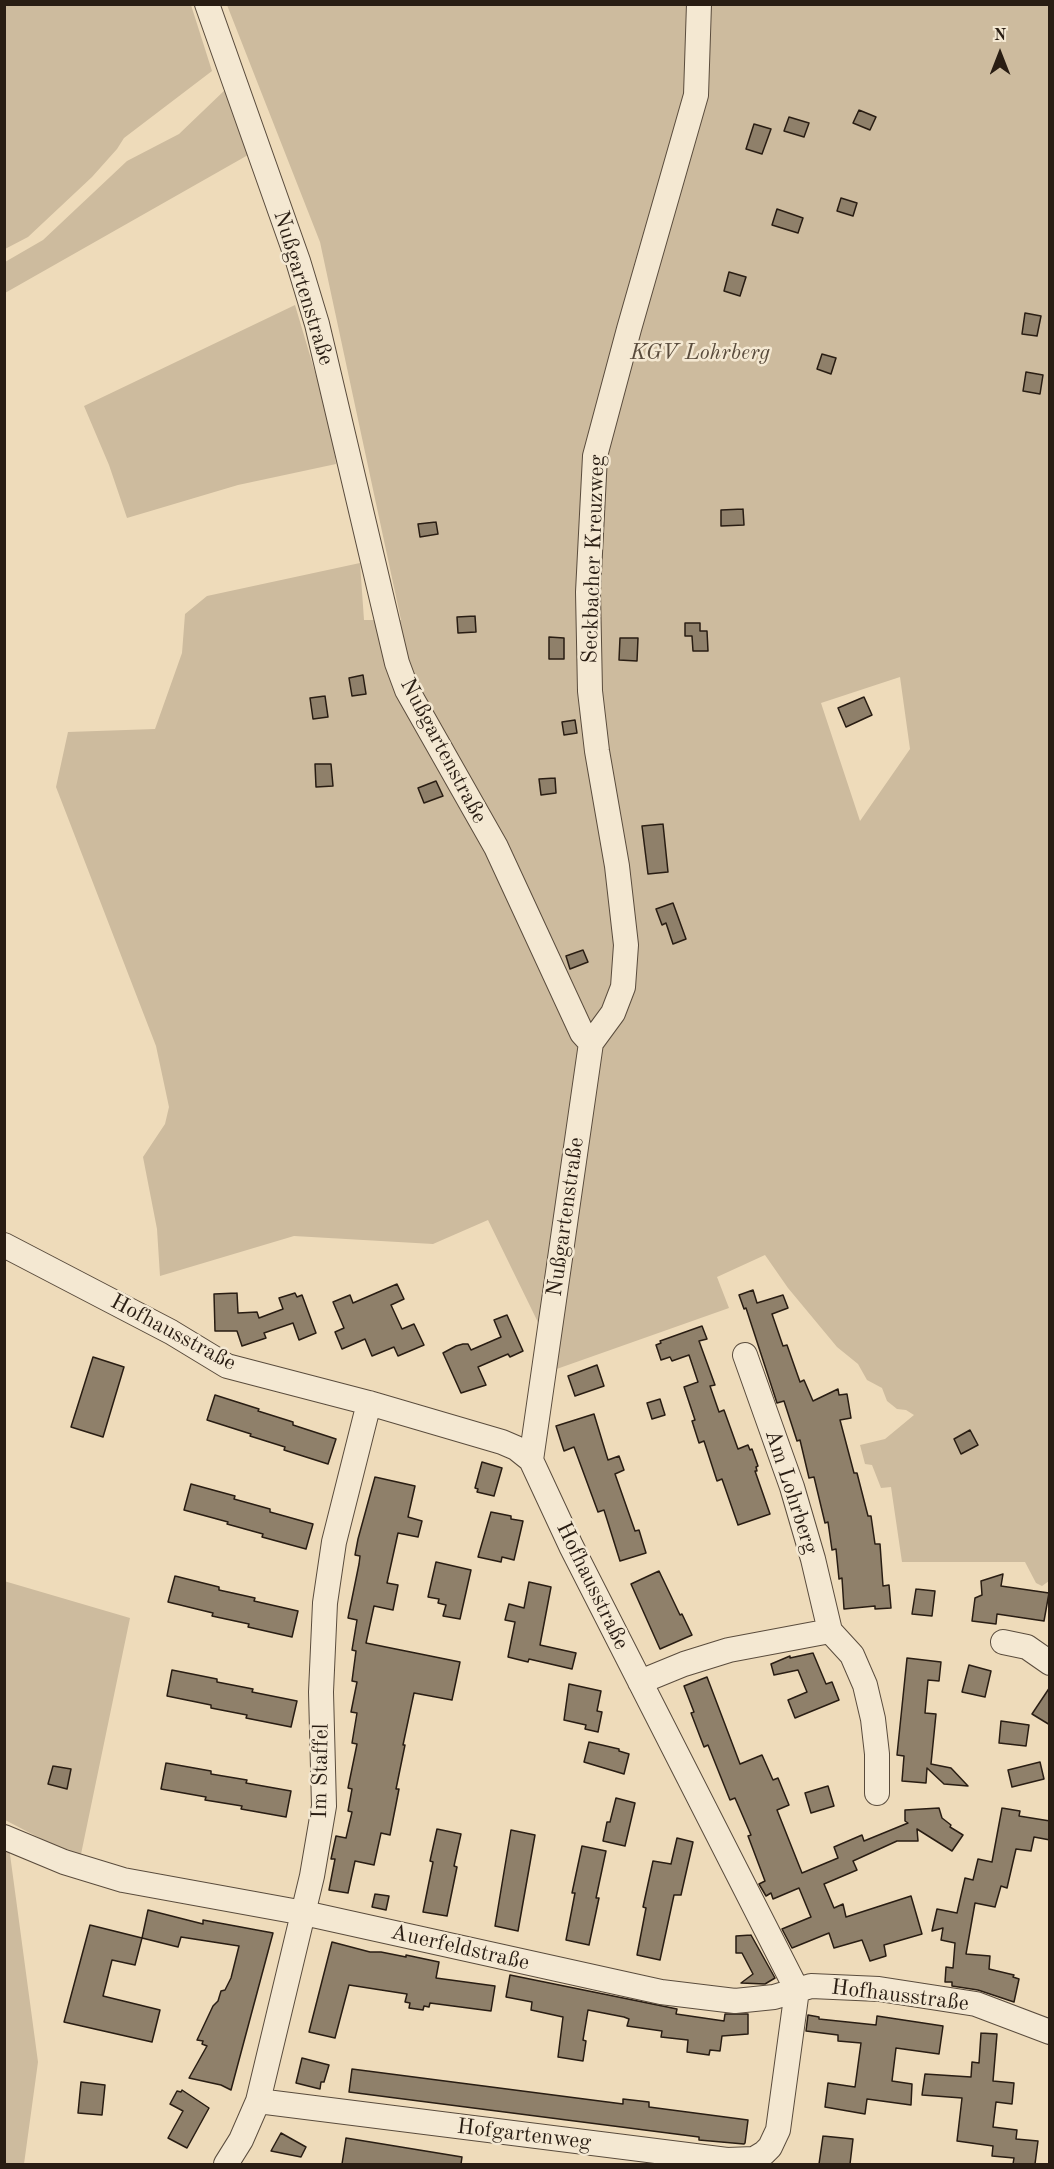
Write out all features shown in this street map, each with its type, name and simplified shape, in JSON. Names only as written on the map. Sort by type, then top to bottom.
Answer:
[{"type":"street","name":"Nußgartenstraße","points":[[207,4],[298,261],[317,324],[397,663],[407,690],[496,847],[582,1033],[591,1043],[531,1460]]},
{"type":"street","name":"Seckbacher Kreuzweg","points":[[591,1043],[613,1013],[623,987],[626,945],[617,866],[597,751],[590,691],[588,592],[595,456],[696,95],[699,4]]},
{"type":"street","name":"Hofhausstraße","points":[[4,1245],[171,1332],[223,1364],[369,1403],[516,1448],[531,1460],[571,1546],[797,1990],[811,1986],[835,1986],[930,1996],[991,2009],[1050,2032]]},
{"type":"street","name":"Am Lohrberg","points":[[745,1355],[792,1487],[813,1559],[830,1631],[852,1655],[865,1685],[873,1719],[877,1754],[877,1793]]},
{"type":"street","name":"Im Staffel","points":[[226,2164],[241,2140],[258,2101],[304,1913],[324,1806],[321,1692],[325,1603],[336,1533],[369,1403]]},
{"type":"street","points":[[640,1683],[729,1650],[830,1631]]},
{"type":"street","points":[[1003,1642],[1027,1647],[1050,1663]]},
{"type":"street","name":"Auerfeldstraße","points":[[4,1837],[64,1862],[123,1880],[304,1913],[680,1996],[735,2001],[774,1997],[797,1990]]},
{"type":"street","name":"Hofgartenweg","points":[[258,2101],[728,2160],[754,2159],[770,2147],[778,2130],[797,1990]]},
{"type":"green space","points":[[4,5],[191,5],[212,71],[124,138],[92,177],[28,237],[5,249]]},
{"type":"green space","name":"KGV Lohrberg","points":[[227,5],[1049,5],[1049,1581],[1042,1586],[1036,1583],[1025,1562],[902,1562],[891,1487],[881,1488],[872,1465],[865,1464],[860,1445],[885,1439],[914,1415],[906,1410],[897,1409],[887,1401],[882,1388],[867,1380],[858,1364],[837,1347],[788,1288],[765,1255],[717,1277],[729,1308],[551,1371],[553,1353],[488,1220],[433,1244],[294,1236],[160,1276],[157,1229],[143,1157],[165,1124],[169,1107],[156,1046],[56,787],[68,732],[155,729],[182,653],[185,614],[207,596],[360,563],[364,620],[401,620],[320,242]],"holes":[[[900,677],[910,749],[860,821],[821,703]]]},
{"type":"green space","points":[[227,88],[248,155],[5,293],[5,262],[43,240],[127,161],[179,134]]},
{"type":"green space","points":[[295,305],[331,426],[336,464],[238,485],[127,518],[109,465],[84,406]]},
{"type":"green space","points":[[4,1581],[130,1618],[80,1859],[5,1820]]},
{"type":"green space","points":[[4,1845],[9,1847],[38,2062],[24,2164],[5,2164]]},
{"type":"building","points":[[859,110],[876,117],[870,130],[853,123]]},
{"type":"building","points":[[789,117],[809,123],[804,137],[784,131]]},
{"type":"building","points":[[754,124],[771,129],[762,154],[746,149]]},
{"type":"building","points":[[841,198],[857,203],[853,216],[837,211]]},
{"type":"building","points":[[777,209],[803,218],[798,233],[772,225]]},
{"type":"building","points":[[729,272],[746,277],[740,296],[724,291]]},
{"type":"building","points":[[1025,313],[1041,316],[1037,336],[1022,334]]},
{"type":"building","points":[[822,354],[836,358],[831,374],[817,369]]},
{"type":"building","points":[[1026,372],[1043,375],[1040,394],[1023,391]]},
{"type":"building","points":[[743,509],[744,525],[721,526],[721,510]]},
{"type":"building","points":[[436,522],[438,534],[420,537],[418,524]]},
{"type":"building","points":[[475,616],[476,632],[458,633],[457,617]]},
{"type":"building","points":[[685,623],[700,623],[700,631],[707,631],[708,651],[693,651],[692,636],[685,636]]},
{"type":"building","points":[[549,637],[564,638],[564,659],[549,659]]},
{"type":"building","points":[[620,638],[638,638],[637,661],[619,660]]},
{"type":"building","points":[[363,675],[366,694],[352,696],[349,678]]},
{"type":"building","points":[[325,696],[328,717],[313,719],[310,698]]},
{"type":"building","points":[[864,697],[872,715],[846,727],[838,708]]},
{"type":"building","points":[[575,720],[577,733],[564,735],[562,722]]},
{"type":"building","points":[[315,764],[331,764],[333,786],[316,787]]},
{"type":"building","points":[[555,778],[556,793],[541,795],[539,779]]},
{"type":"building","points":[[436,781],[443,796],[424,803],[418,788]]},
{"type":"building","points":[[663,824],[668,872],[648,874],[642,826]]},
{"type":"building","points":[[673,903],[686,939],[673,944],[666,923],[662,925],[656,909]]},
{"type":"building","points":[[583,950],[588,962],[570,969],[566,956]]},
{"type":"building","points":[[397,1284],[404,1299],[391,1305],[402,1329],[414,1324],[424,1345],[398,1356],[394,1347],[372,1356],[365,1339],[342,1349],[335,1332],[344,1328],[333,1302],[350,1295],[353,1303]]},
{"type":"building","points":[[753,1290],[757,1303],[783,1295],[788,1308],[772,1314],[783,1346],[787,1345],[800,1382],[804,1380],[813,1401],[838,1389],[839,1395],[847,1394],[851,1418],[840,1420],[854,1473],[857,1473],[868,1516],[871,1516],[875,1544],[880,1544],[883,1586],[889,1585],[891,1608],[875,1609],[875,1606],[844,1609],[842,1578],[839,1579],[836,1549],[832,1550],[828,1522],[825,1523],[814,1477],[809,1478],[800,1440],[797,1441],[784,1401],[777,1403],[746,1308],[744,1309],[739,1295]]},
{"type":"building","points":[[237,1293],[238,1313],[257,1312],[259,1318],[283,1309],[279,1298],[295,1293],[297,1297],[302,1295],[316,1333],[299,1340],[293,1323],[264,1333],[266,1338],[242,1346],[237,1331],[215,1331],[214,1294]]},
{"type":"building","points":[[507,1315],[523,1351],[510,1357],[508,1354],[478,1367],[486,1385],[461,1393],[443,1353],[463,1344],[468,1344],[471,1350],[501,1337],[494,1320]]},
{"type":"building","points":[[702,1326],[707,1339],[699,1341],[715,1385],[710,1386],[719,1412],[724,1410],[738,1449],[748,1445],[750,1450],[752,1449],[758,1466],[755,1471],[770,1514],[738,1525],[722,1479],[717,1481],[704,1441],[699,1443],[692,1421],[695,1420],[684,1387],[698,1382],[689,1355],[672,1361],[670,1357],[661,1360],[656,1345],[661,1343],[660,1341]]},
{"type":"building","points":[[93,1357],[124,1367],[103,1437],[71,1427]]},
{"type":"building","points":[[597,1365],[604,1386],[575,1396],[568,1376]]},
{"type":"building","points":[[215,1395],[259,1409],[258,1411],[293,1422],[293,1425],[336,1439],[328,1464],[284,1450],[285,1447],[250,1436],[251,1434],[207,1420]]},
{"type":"building","points":[[660,1399],[665,1415],[652,1419],[647,1403]]},
{"type":"building","points":[[594,1414],[608,1460],[619,1456],[624,1470],[615,1474],[635,1531],[639,1530],[646,1553],[620,1561],[604,1510],[598,1512],[574,1447],[564,1451],[556,1426]]},
{"type":"building","points":[[970,1430],[978,1445],[961,1454],[954,1439]]},
{"type":"building","points":[[482,1462],[502,1468],[494,1496],[477,1492],[478,1489],[475,1488]]},
{"type":"building","points":[[375,1477],[415,1486],[408,1517],[422,1521],[418,1537],[398,1533],[387,1583],[398,1585],[393,1610],[374,1606],[366,1643],[460,1662],[452,1700],[414,1693],[403,1745],[405,1745],[396,1789],[399,1789],[390,1835],[381,1833],[374,1865],[355,1861],[348,1893],[329,1890],[335,1859],[331,1859],[336,1836],[346,1838],[352,1812],[348,1811],[352,1789],[348,1788],[357,1744],[352,1743],[357,1713],[351,1712],[357,1682],[352,1681],[356,1651],[352,1650],[357,1620],[348,1618],[359,1564],[360,1556],[355,1555],[358,1539]]},
{"type":"building","points":[[191,1484],[235,1496],[234,1499],[270,1509],[270,1512],[313,1524],[306,1549],[262,1537],[263,1534],[227,1524],[228,1522],[184,1510]]},
{"type":"building","points":[[491,1512],[523,1521],[514,1560],[502,1557],[501,1562],[478,1557]]},
{"type":"building","points":[[436,1562],[471,1570],[460,1619],[443,1616],[446,1605],[438,1603],[439,1599],[428,1597]]},
{"type":"building","points":[[659,1571],[692,1635],[660,1649],[631,1584]]},
{"type":"building","points":[[1003,1574],[1001,1586],[1049,1593],[1044,1621],[997,1614],[996,1624],[972,1621],[975,1598],[982,1595],[981,1581]]},
{"type":"building","points":[[175,1576],[219,1587],[219,1590],[255,1598],[254,1601],[298,1611],[292,1637],[248,1627],[249,1624],[212,1616],[213,1613],[168,1602]]},
{"type":"building","points":[[529,1582],[551,1587],[540,1645],[576,1653],[572,1669],[529,1659],[528,1662],[508,1657],[515,1622],[505,1620],[509,1604],[524,1608]]},
{"type":"building","points":[[916,1589],[935,1591],[932,1616],[912,1614]]},
{"type":"building","points":[[813,1653],[826,1684],[832,1682],[839,1700],[795,1718],[788,1700],[807,1692],[798,1670],[774,1675],[771,1664],[790,1656],[790,1658]]},
{"type":"building","points":[[907,1658],[941,1662],[939,1681],[928,1680],[925,1713],[936,1714],[931,1764],[951,1768],[968,1786],[944,1784],[927,1768],[926,1783],[902,1781],[904,1756],[897,1755]]},
{"type":"building","points":[[969,1665],[991,1671],[985,1697],[962,1692]]},
{"type":"building","points":[[172,1670],[217,1679],[217,1682],[253,1689],[252,1692],[297,1701],[291,1727],[246,1718],[247,1715],[167,1696]]},
{"type":"building","points":[[707,1677],[740,1764],[762,1755],[773,1780],[778,1778],[789,1805],[777,1810],[802,1873],[838,1858],[834,1847],[862,1835],[864,1841],[908,1823],[905,1821],[905,1810],[939,1808],[942,1818],[951,1825],[950,1827],[963,1835],[952,1851],[917,1829],[918,1841],[897,1841],[853,1861],[857,1870],[824,1884],[834,1908],[843,1904],[846,1917],[911,1896],[922,1934],[884,1945],[886,1956],[870,1961],[862,1940],[834,1948],[829,1933],[792,1948],[782,1929],[811,1917],[799,1888],[773,1899],[771,1893],[766,1896],[759,1884],[765,1881],[748,1836],[751,1835],[735,1798],[730,1800],[708,1745],[704,1747],[684,1686]]},
{"type":"building","points":[[569,1684],[601,1691],[597,1711],[602,1712],[598,1732],[585,1729],[586,1725],[564,1720]]},
{"type":"building","points":[[1050,1687],[1050,1725],[1032,1714]]},
{"type":"building","points":[[1001,1721],[1029,1725],[1026,1746],[999,1743]]},
{"type":"building","points":[[589,1742],[619,1749],[629,1754],[624,1774],[584,1762]]},
{"type":"building","points":[[1040,1762],[1044,1779],[1012,1787],[1008,1770]]},
{"type":"building","points":[[166,1763],[247,1780],[246,1783],[291,1791],[286,1817],[205,1800],[206,1797],[161,1789]]},
{"type":"building","points":[[53,1766],[71,1769],[67,1789],[48,1784]]},
{"type":"building","points":[[828,1786],[834,1806],[811,1813],[805,1793]]},
{"type":"building","points":[[616,1798],[635,1803],[625,1846],[603,1841]]},
{"type":"building","points":[[1002,1808],[1020,1811],[1019,1816],[1050,1821],[1050,1840],[1034,1837],[1031,1851],[1016,1849],[1007,1888],[1001,1886],[995,1907],[975,1903],[966,1954],[990,1956],[989,1969],[1014,1975],[1013,1977],[1019,1979],[1014,2002],[978,1990],[952,1986],[952,1982],[945,1982],[946,1967],[953,1968],[955,1943],[941,1940],[943,1928],[932,1931],[937,1909],[957,1913],[965,1878],[973,1880],[978,1859],[992,1862]]},
{"type":"building","points":[[437,1829],[461,1834],[447,1916],[423,1912]]},
{"type":"building","points":[[511,1830],[535,1835],[518,1931],[495,1926]]},
{"type":"building","points":[[677,1838],[693,1842],[681,1895],[674,1895],[660,1960],[637,1955],[646,1908],[643,1907],[653,1861],[671,1864]]},
{"type":"building","points":[[582,1846],[606,1851],[589,1945],[566,1940],[575,1893],[572,1893]]},
{"type":"building","points":[[375,1894],[389,1896],[386,1910],[372,1907]]},
{"type":"building","points":[[148,1910],[203,1924],[203,1920],[273,1933],[231,2090],[221,2085],[189,2078],[207,2046],[202,2044],[203,2041],[197,2040],[221,1991],[225,1990],[231,1978],[239,1946],[181,1937],[178,1947],[142,1938]]},
{"type":"building","points":[[90,1925],[142,1938],[135,1965],[112,1960],[103,1996],[160,2010],[152,2042],[64,2022]]},
{"type":"building","points":[[751,1935],[775,1978],[765,1984],[741,1983],[753,1974],[742,1953],[736,1953],[736,1936]]},
{"type":"building","points":[[332,1942],[370,1952],[406,1957],[406,1955],[439,1962],[436,1978],[495,1986],[491,2011],[430,2003],[429,2007],[424,2006],[423,2010],[409,2008],[410,2003],[405,2002],[407,1994],[349,1985],[335,2038],[309,2032]]},
{"type":"building","points":[[510,1975],[677,2009],[676,2014],[724,2021],[725,2014],[748,2014],[748,2034],[722,2036],[720,2051],[710,2050],[709,2055],[687,2052],[688,2040],[661,2037],[662,2031],[627,2026],[629,2019],[588,2010],[583,2040],[586,2041],[583,2061],[558,2057],[563,2017],[531,2010],[532,2002],[506,1997]]},
{"type":"building","points":[[808,2015],[819,2017],[819,2019],[876,2025],[877,2016],[943,2026],[939,2054],[896,2048],[892,2081],[912,2084],[911,2105],[867,2099],[865,2114],[825,2107],[828,2083],[855,2087],[861,2043],[838,2041],[838,2035],[806,2031]]},
{"type":"building","points":[[981,2033],[997,2034],[993,2081],[1014,2083],[1012,2104],[996,2102],[993,2127],[1017,2130],[1016,2139],[1038,2141],[1035,2164],[1013,2164],[1014,2158],[992,2156],[993,2146],[957,2141],[962,2098],[922,2095],[925,2074],[971,2077],[972,2062],[979,2063]]},
{"type":"building","points":[[302,2058],[329,2065],[320,2089],[296,2083]]},
{"type":"building","points":[[352,2069],[623,2104],[623,2099],[649,2102],[649,2107],[748,2120],[745,2143],[699,2140],[699,2137],[349,2092]]},
{"type":"building","points":[[81,2082],[105,2085],[102,2115],[78,2113]]},
{"type":"building","points":[[182,2090],[209,2108],[187,2148],[168,2138],[183,2111],[170,2104],[177,2091]]},
{"type":"building","points":[[281,2133],[306,2147],[301,2157],[271,2151]]},
{"type":"building","points":[[823,2136],[853,2139],[850,2164],[819,2164]]},
{"type":"building","points":[[346,2138],[462,2157],[461,2164],[342,2164]]}]
